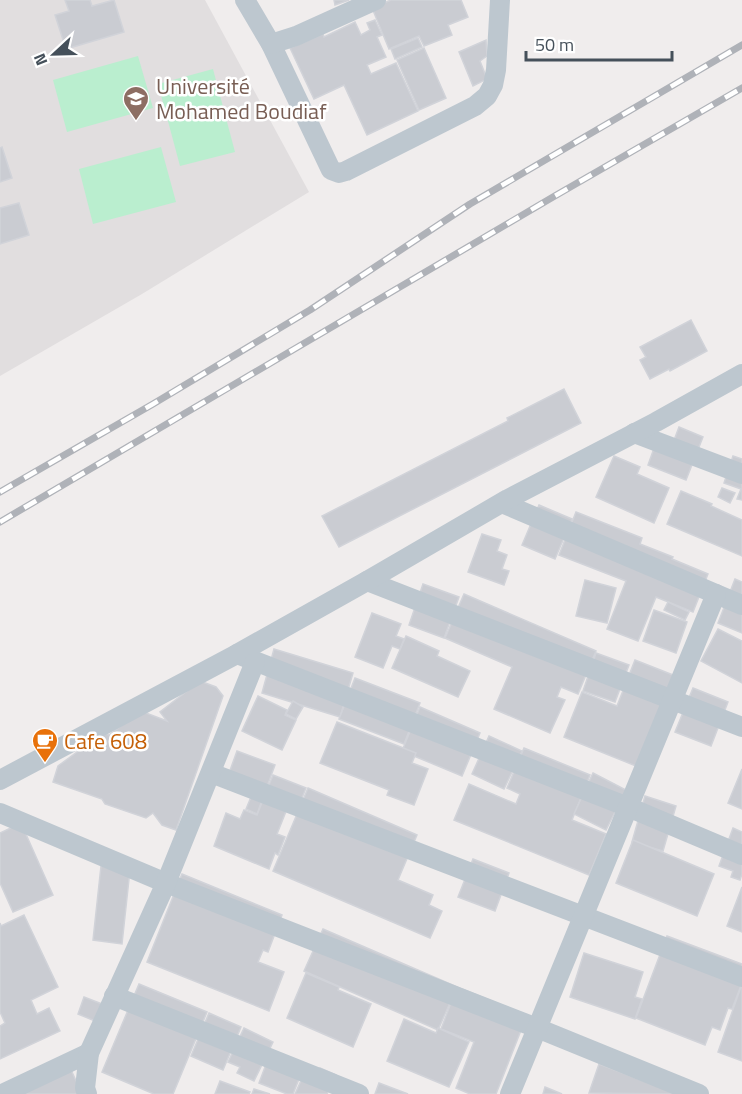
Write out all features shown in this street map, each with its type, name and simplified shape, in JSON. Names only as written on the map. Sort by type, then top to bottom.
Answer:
[{"type":"street","points":[[271,44],[297,36],[376,0]]},
{"type":"street","points":[[254,5],[331,170],[339,173],[475,106],[487,96],[493,86],[496,70],[500,0]]},
{"type":"street","points":[[0,780],[246,658],[367,581],[502,503],[742,374]]},
{"type":"street","points":[[634,433],[742,474]]},
{"type":"street","points":[[502,503],[742,604]]},
{"type":"street","points":[[367,581],[742,727]]},
{"type":"street","points":[[510,1094],[716,594]]},
{"type":"street","points":[[87,1094],[89,1053],[166,883],[211,773],[246,658]]},
{"type":"street","points":[[246,658],[628,807],[742,855]]},
{"type":"street","points":[[211,773],[742,977]]},
{"type":"street","points":[[0,813],[166,883],[699,1094]]},
{"type":"street","points":[[114,996],[359,1094]]},
{"type":"street","points":[[2,1094],[89,1053]]},
{"type":"shaded area","name":"Université Mohamed Boudiaf","points":[[0,0],[205,0],[309,192],[142,294],[0,376]]},
{"type":"green space","points":[[138,56],[153,108],[67,132],[53,80]]},
{"type":"green space","points":[[213,69],[235,152],[180,166],[158,84]]},
{"type":"green space","points":[[161,147],[176,202],[93,224],[79,169]]},
{"type":"building","points":[[65,0],[90,0],[92,6],[114,0],[124,32],[66,49],[55,15],[69,11]]},
{"type":"building","points":[[334,0],[349,0],[335,5]]},
{"type":"building","points":[[391,0],[461,0],[468,17],[448,25],[452,35],[424,46],[419,36],[389,49],[372,8]]},
{"type":"building","points":[[375,20],[382,35],[377,37],[386,57],[367,65],[371,74],[396,63],[418,111],[367,135],[344,85],[314,99],[290,48],[323,34],[324,37],[355,22],[361,35],[370,30],[367,23]]},
{"type":"building","points":[[418,38],[422,47],[395,59],[391,49]]},
{"type":"building","points":[[486,40],[487,56],[480,61],[487,79],[473,86],[459,52]]},
{"type":"building","points":[[424,48],[446,98],[419,110],[397,60]]},
{"type":"building","points":[[2,147],[12,178],[0,182],[0,148]]},
{"type":"building","points":[[19,203],[29,235],[0,244],[0,208]]},
{"type":"building","points":[[691,320],[707,351],[650,379],[640,360],[646,357],[640,347]]},
{"type":"building","points":[[564,389],[581,423],[339,547],[322,516],[508,421],[507,418]]},
{"type":"building","points":[[679,427],[703,437],[686,480],[648,465],[658,437],[673,443]]},
{"type":"building","points":[[614,456],[640,467],[637,474],[669,488],[654,523],[596,497]]},
{"type":"building","points":[[733,456],[742,459],[742,500],[737,499],[741,489],[724,483]]},
{"type":"building","points":[[722,488],[735,493],[730,503],[718,497]]},
{"type":"building","points":[[681,491],[742,520],[742,556],[667,524]]},
{"type":"building","points":[[539,505],[572,519],[555,559],[522,545]]},
{"type":"building","points":[[576,512],[642,538],[640,544],[708,574],[693,612],[656,597],[638,641],[607,629],[626,581],[559,555]]},
{"type":"building","points":[[482,534],[501,540],[497,551],[507,555],[502,569],[509,571],[504,585],[468,572]]},
{"type":"building","points":[[735,579],[742,582],[742,633],[718,623]]},
{"type":"building","points":[[585,580],[616,588],[607,623],[576,616]]},
{"type":"building","points":[[423,584],[459,597],[444,638],[409,625]]},
{"type":"building","points":[[464,594],[596,651],[578,694],[561,687],[557,697],[565,700],[550,733],[494,709],[512,667],[445,638]]},
{"type":"building","points":[[668,602],[689,612],[685,620],[664,610]]},
{"type":"building","points":[[654,610],[687,622],[676,653],[643,641]]},
{"type":"building","points":[[372,613],[401,624],[396,636],[404,639],[400,649],[392,646],[383,668],[355,657]]},
{"type":"building","points":[[718,629],[742,641],[742,683],[701,661]]},
{"type":"building","points":[[406,636],[439,651],[437,656],[470,671],[458,697],[392,668]]},
{"type":"building","points":[[274,649],[353,673],[340,717],[262,693]]},
{"type":"building","points":[[596,653],[629,665],[615,702],[583,691]]},
{"type":"building","points":[[635,660],[673,675],[636,766],[564,737],[582,692],[617,706]]},
{"type":"building","points":[[355,678],[420,703],[404,744],[339,719]]},
{"type":"building","points":[[200,681],[216,687],[223,696],[176,830],[162,825],[153,813],[146,818],[105,804],[102,799],[53,782],[58,766],[92,741],[95,742],[106,734],[109,735],[141,711],[167,721],[160,712]]},
{"type":"building","points":[[693,688],[728,702],[711,746],[675,732]]},
{"type":"building","points":[[258,696],[287,710],[285,715],[296,720],[282,750],[242,731]]},
{"type":"building","points":[[293,701],[303,707],[296,719],[286,714]]},
{"type":"building","points":[[420,707],[480,733],[462,776],[402,751]]},
{"type":"building","points":[[337,722],[416,753],[412,763],[428,769],[414,805],[387,795],[389,790],[320,763]]},
{"type":"building","points":[[489,736],[522,751],[504,789],[472,774]]},
{"type":"building","points":[[524,748],[590,775],[572,820],[606,834],[589,875],[454,820],[469,784],[516,804],[520,794],[507,788]]},
{"type":"building","points":[[237,751],[275,765],[257,814],[246,809],[251,797],[224,787]]},
{"type":"building","points":[[742,769],[742,809],[728,803]]},
{"type":"building","points":[[593,773],[626,790],[606,830],[574,814]]},
{"type":"building","points":[[273,775],[306,788],[296,813],[287,809],[277,834],[285,837],[269,869],[214,846],[226,813],[240,819],[244,810],[257,815]]},
{"type":"building","points":[[308,788],[417,835],[398,880],[433,895],[429,905],[442,911],[430,938],[273,871]]},
{"type":"building","points":[[645,796],[676,806],[663,851],[632,842]]},
{"type":"building","points":[[21,823],[53,895],[13,912],[0,883],[0,833]]},
{"type":"building","points":[[733,828],[742,832],[740,880],[731,877],[733,871],[719,866]]},
{"type":"building","points":[[633,840],[714,874],[697,916],[616,883]]},
{"type":"building","points":[[473,859],[509,873],[495,911],[458,897]]},
{"type":"building","points":[[101,866],[130,870],[122,944],[93,940]]},
{"type":"building","points":[[182,874],[282,915],[268,952],[263,950],[258,962],[284,972],[269,1011],[147,962]]},
{"type":"building","points":[[742,887],[742,932],[727,926]]},
{"type":"building","points":[[24,915],[58,987],[31,1000],[37,1014],[49,1008],[60,1031],[0,1059],[0,1026],[5,1023],[0,1012],[0,923],[1,926]]},
{"type":"building","points":[[323,929],[457,987],[438,1030],[304,971]]},
{"type":"building","points":[[667,936],[742,964],[742,983],[732,1009],[728,1008],[720,1030],[712,1027],[705,1045],[636,1018]]},
{"type":"building","points":[[584,953],[643,972],[635,997],[642,999],[635,1019],[570,997]]},
{"type":"building","points":[[306,973],[371,1004],[353,1047],[287,1018]]},
{"type":"building","points":[[139,984],[207,1012],[173,1094],[154,1094],[102,1072]]},
{"type":"building","points":[[742,984],[742,1061],[718,1052]]},
{"type":"building","points":[[457,987],[527,1015],[496,1094],[470,1094],[456,1088],[474,1042],[441,1029]]},
{"type":"building","points":[[84,997],[102,1004],[95,1021],[78,1014]]},
{"type":"building","points":[[209,1013],[241,1027],[223,1070],[191,1056]]},
{"type":"building","points":[[404,1019],[436,1033],[438,1028],[469,1042],[449,1087],[387,1061]]},
{"type":"building","points":[[244,1028],[273,1042],[254,1081],[237,1073],[240,1067],[228,1062]]},
{"type":"building","points":[[271,1051],[305,1064],[293,1094],[287,1094],[259,1083]]},
{"type":"building","points":[[67,1061],[82,1094],[0,1094]]},
{"type":"building","points":[[599,1064],[678,1094],[589,1093]]},
{"type":"building","points":[[308,1065],[336,1075],[327,1094],[295,1094]]},
{"type":"building","points":[[220,1081],[250,1092],[249,1094],[215,1094]]},
{"type":"building","points":[[379,1083],[408,1094],[375,1094]]},
{"type":"building","points":[[545,1087],[562,1094],[543,1094]]},
{"type":"building","points":[[254,1089],[270,1094],[252,1094]]},
{"type":"railway","points":[[0,492],[310,310],[470,204],[742,45]]},
{"type":"railway","points":[[0,522],[742,88]]},
{"type":"place","name":"Université Mohamed Boudiaf","points":[[136,122]]},
{"type":"place","name":"Cafe 608","points":[[45,764]]}]
